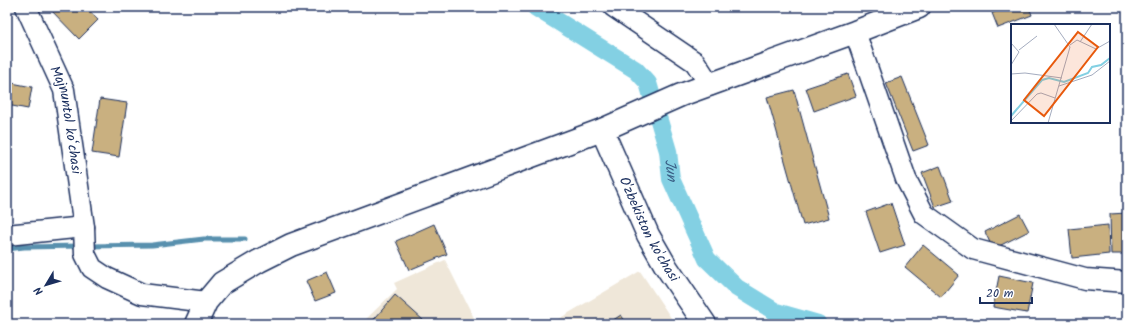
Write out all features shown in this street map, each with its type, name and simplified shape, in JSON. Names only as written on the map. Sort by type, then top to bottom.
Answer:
[{"type":"main road","points":[[196,324],[206,302],[222,283],[259,261],[291,246],[602,130],[681,95],[855,32],[919,7]]},
{"type":"main road","name":"O'zbekiston ko'chasi","points":[[602,130],[648,235],[667,268],[705,324]]},
{"type":"street","name":"Majnuntol ko‘chasi","points":[[26,7],[64,90],[84,240]]},
{"type":"street","points":[[614,7],[695,62],[710,85]]},
{"type":"street","points":[[855,32],[906,179],[924,214],[973,249],[1085,280],[1127,282]]},
{"type":"street","points":[[7,235],[84,240],[92,268],[107,278],[142,294],[206,302]]},
{"type":"shaded area","points":[[445,260],[477,324],[361,324],[397,289],[394,283]]},
{"type":"shaded area","points":[[640,271],[675,324],[550,324]]},
{"type":"building","points":[[48,7],[86,7],[98,20],[79,39]]},
{"type":"building","points":[[1008,7],[1029,7],[1032,15],[998,28],[992,13]]},
{"type":"building","points":[[848,74],[856,96],[814,111],[806,88]]},
{"type":"building","points":[[902,77],[929,145],[913,151],[886,83]]},
{"type":"building","points":[[7,82],[32,87],[28,109],[7,105]]},
{"type":"building","points":[[794,90],[829,218],[803,225],[767,97]]},
{"type":"building","points":[[100,99],[127,103],[119,157],[92,153]]},
{"type":"building","points":[[940,166],[953,201],[935,207],[922,173]]},
{"type":"building","points":[[891,203],[905,245],[880,253],[866,212]]},
{"type":"building","points":[[1127,213],[1127,254],[1111,254],[1110,214]]},
{"type":"building","points":[[1020,214],[1029,231],[993,249],[985,232]]},
{"type":"building","points":[[434,224],[447,254],[409,270],[396,241]]},
{"type":"building","points":[[1108,225],[1109,254],[1072,258],[1069,229]]},
{"type":"building","points":[[923,245],[959,275],[941,297],[905,267]]},
{"type":"building","points":[[327,272],[336,293],[315,301],[306,281]]},
{"type":"building","points":[[999,276],[1033,283],[1027,313],[993,307]]},
{"type":"building","points":[[395,295],[423,320],[420,324],[370,324]]},
{"type":"building","points":[[621,315],[627,324],[607,324]]},
{"type":"waterway","name":"Jun","points":[[535,7],[636,70],[648,83],[668,151],[671,179],[707,259],[737,288],[776,312],[818,324]]},
{"type":"waterway","points":[[88,246],[152,245],[204,239],[245,239]]},
{"type":"waterway","points":[[7,249],[24,247],[80,246]]}]
